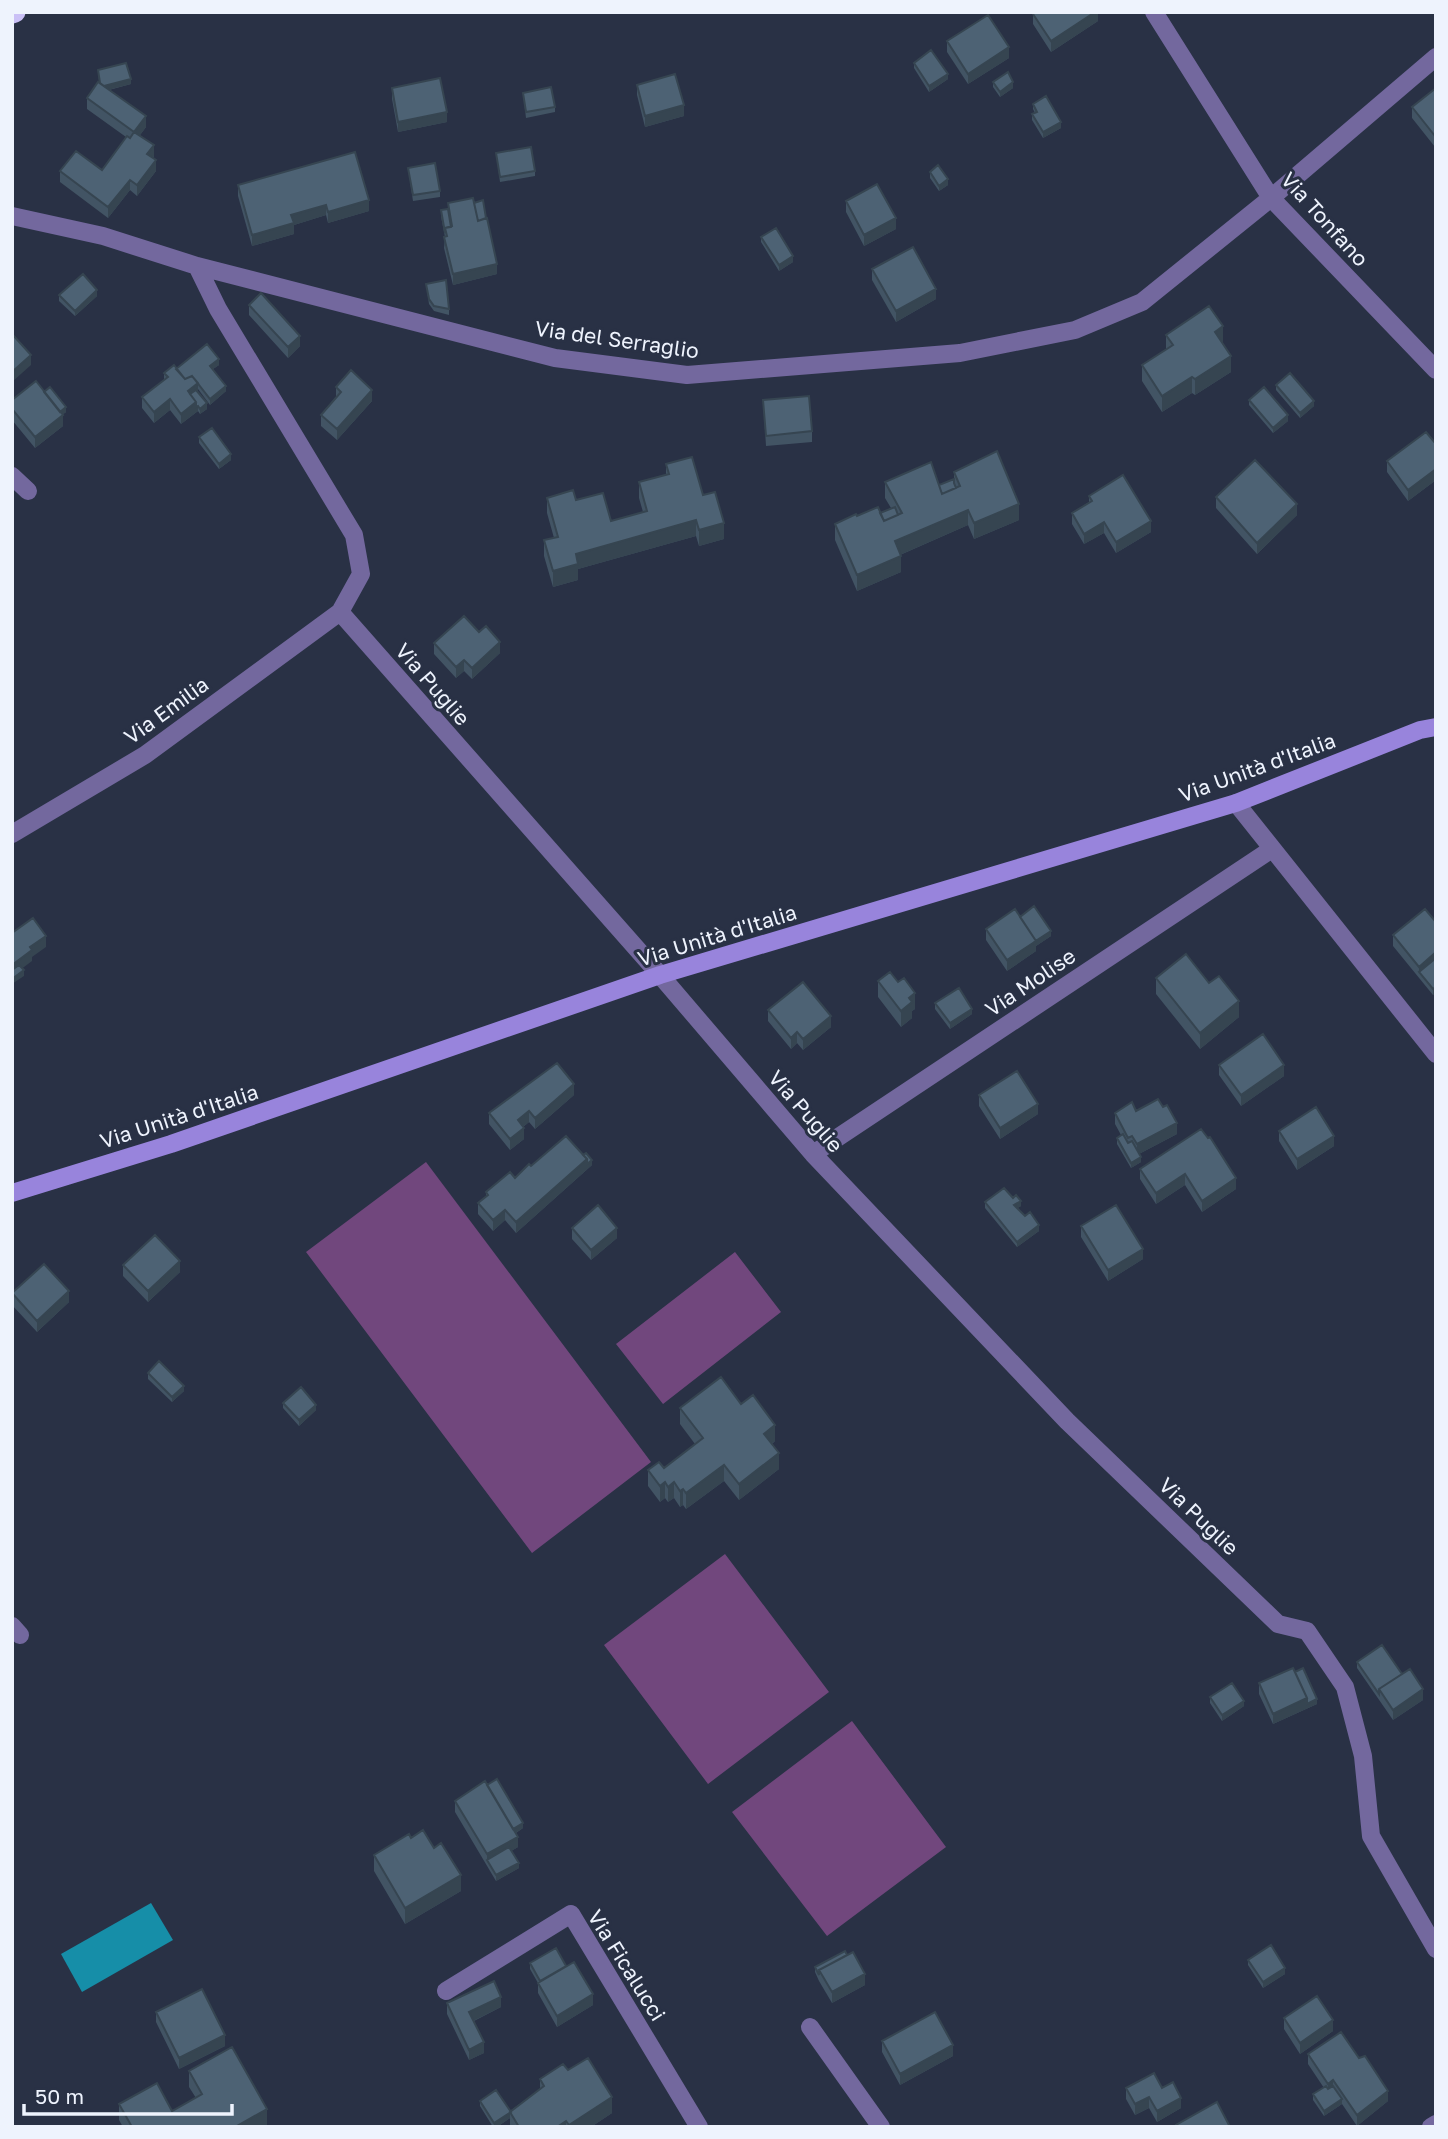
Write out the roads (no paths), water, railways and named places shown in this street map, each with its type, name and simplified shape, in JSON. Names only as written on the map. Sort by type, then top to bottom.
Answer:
[{"type":"main road","name":"Via Unità d'Italia","points":[[12,1193],[171,1144],[660,975],[1236,803],[1430,727]]},
{"type":"street","name":"Via Tonfano","points":[[1154,12],[1271,198],[1436,370]]},
{"type":"street","name":"Via del Serraglio","points":[[12,216],[103,236],[197,266],[555,358],[687,375],[960,353],[1075,330],[1142,302],[1271,198],[1436,57]]},
{"type":"street","points":[[197,266],[218,309],[354,535],[361,574],[340,612]]},
{"type":"street","points":[[12,477],[28,491]]},
{"type":"street","name":"Via Emilia","points":[[12,834],[145,755],[340,612]]},
{"type":"street","name":"Via Puglie","points":[[340,612],[660,975],[813,1154],[1067,1421],[1278,1624],[1307,1632],[1345,1686],[1363,1756],[1371,1836],[1436,1949]]},
{"type":"street","points":[[1236,803],[1436,1054]]},
{"type":"street","name":"Via Molise","points":[[813,1154],[1272,849]]},
{"type":"street","name":"Via Ficalucci","points":[[446,1991],[571,1914],[699,2127]]},
{"type":"street","points":[[810,2027],[881,2127]]},
{"type":"street","points":[[1431,2127],[1436,2124]]},
{"type":"water","points":[[151,1903],[173,1940],[82,1992],[61,1954]]}]
